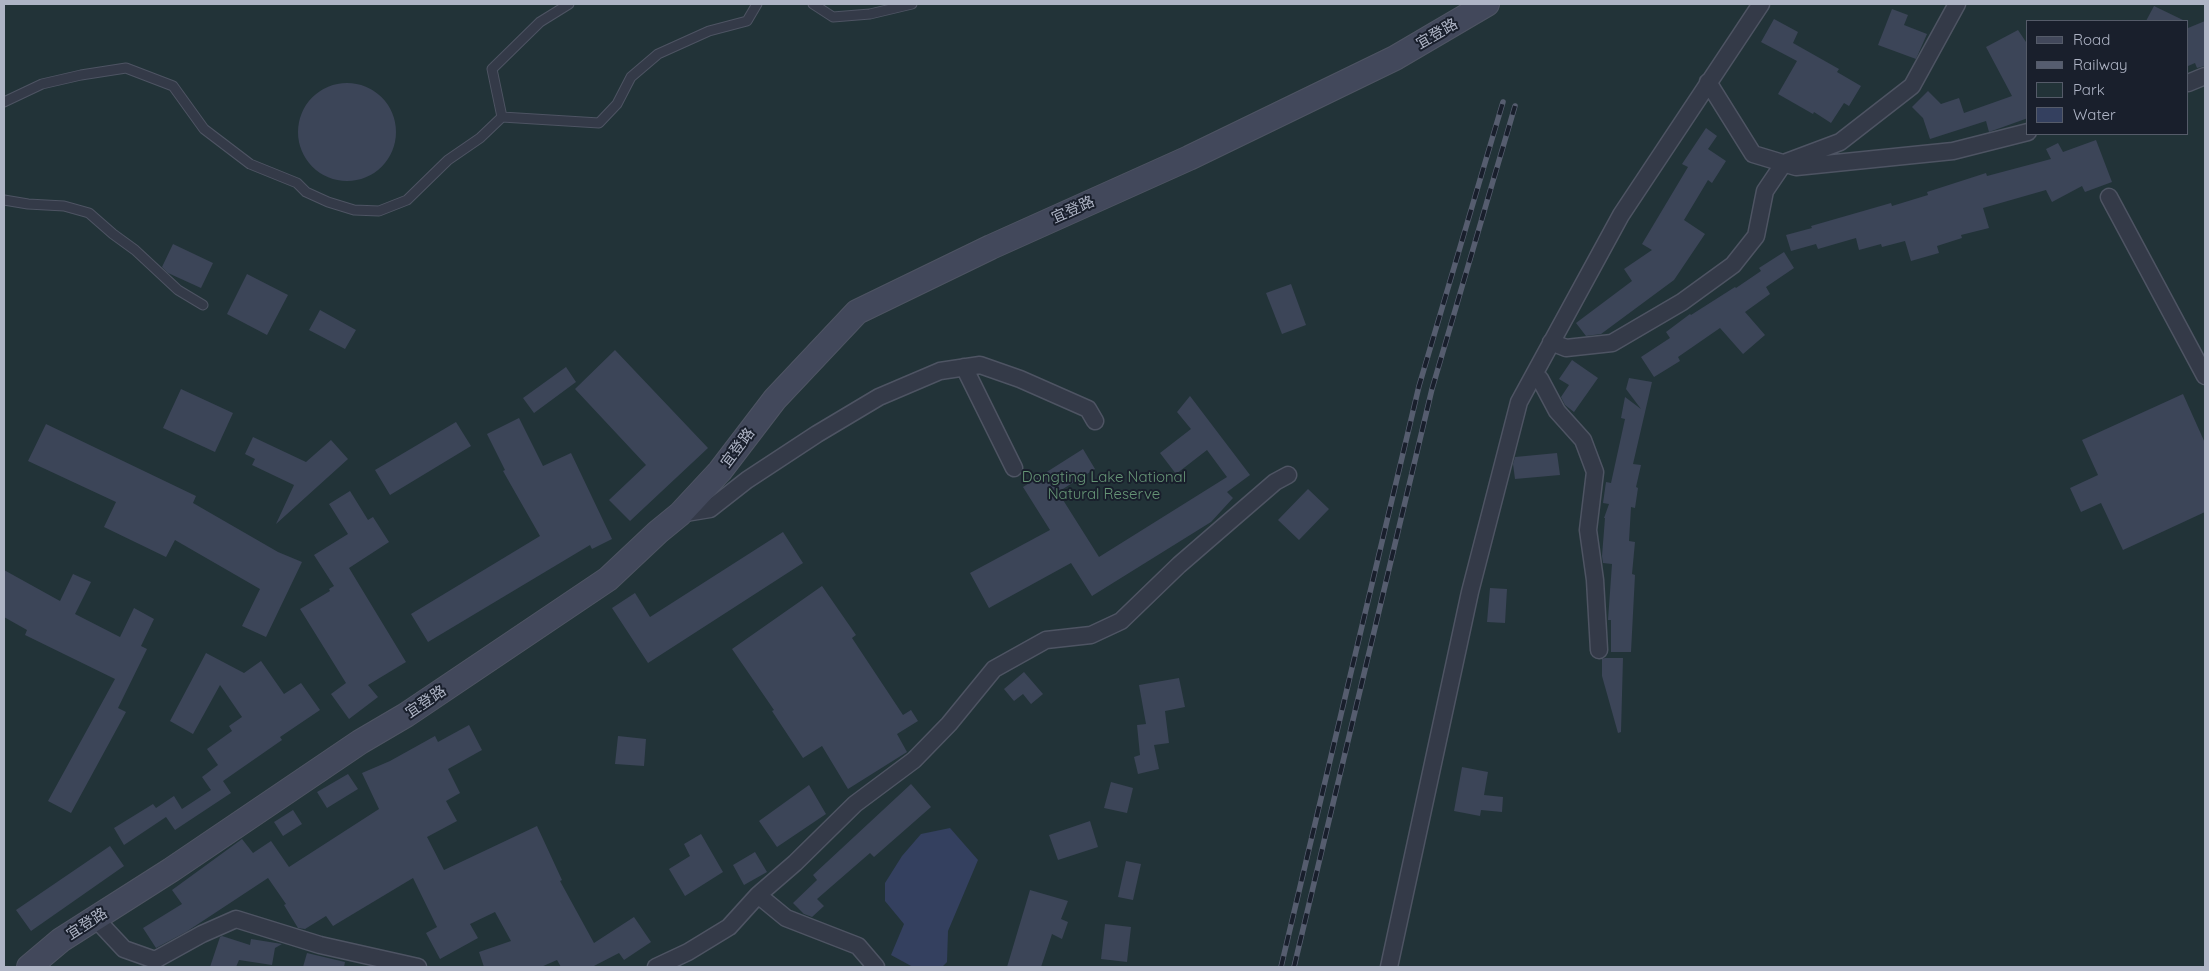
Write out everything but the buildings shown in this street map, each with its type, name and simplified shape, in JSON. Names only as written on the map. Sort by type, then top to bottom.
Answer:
[{"type":"street","name":"宜登路","points":[[29,967],[61,940],[171,870],[360,742],[406,715],[608,578],[680,514],[720,471],[775,399],[857,312],[991,247],[1189,158],[1377,67],[1487,4]]},
{"type":"street","points":[[1389,967],[1470,592],[1519,402],[1621,216],[1761,4]]},
{"type":"street","points":[[1551,342],[1566,348],[1612,343],[1682,302],[1733,265],[1756,236],[1765,191],[1784,164],[1840,142],[1912,86],[1957,4]]},
{"type":"street","points":[[2189,82],[2205,76]]},
{"type":"street","points":[[1708,82],[1752,154],[1796,167],[1953,151],[2026,133]]},
{"type":"street","points":[[2109,197],[2205,376]]},
{"type":"street","points":[[680,514],[710,509],[747,480],[809,439],[879,397],[940,371],[980,365],[1020,379],[1088,409],[1095,421]]},
{"type":"street","points":[[964,367],[1014,468]]},
{"type":"street","points":[[1540,379],[1557,411],[1583,440],[1595,472],[1588,530],[1595,580],[1598,650]]},
{"type":"street","points":[[656,967],[688,952],[729,927],[758,895],[795,863],[855,804],[914,760],[949,724],[994,669],[1046,640],[1091,635],[1121,621],[1178,565],[1275,482],[1288,475]]},
{"type":"street","points":[[758,895],[786,918],[858,946],[876,967]]},
{"type":"street","points":[[95,918],[124,949],[155,960],[202,934],[236,919],[320,945],[418,967]]},
{"type":"lane","points":[[502,117],[492,69],[540,22],[569,4]]},
{"type":"lane","points":[[4,102],[42,84],[81,75],[126,68],[173,86],[204,128],[250,164],[297,183],[306,192],[328,202],[354,210],[380,211],[407,200],[448,160],[480,138],[502,117],[599,124],[617,104],[631,77],[658,54],[709,32],[747,21],[757,4]]},
{"type":"lane","points":[[813,4],[833,17],[870,14],[912,4]]},
{"type":"lane","points":[[4,200],[28,204],[64,206],[89,213],[135,250],[178,290],[203,305]]},
{"type":"green space","name":"Dongting Lake National Natural Reserve","points":[[4,4],[2205,4],[2205,967],[4,967]]},
{"type":"water","points":[[950,828],[978,860],[948,931],[947,962],[942,967],[913,967],[891,955],[904,924],[885,901],[885,883],[902,856],[921,834]]},
{"type":"railway","points":[[1281,967],[1419,386],[1503,102]]},
{"type":"railway","points":[[1294,967],[1432,389],[1515,106]]}]
